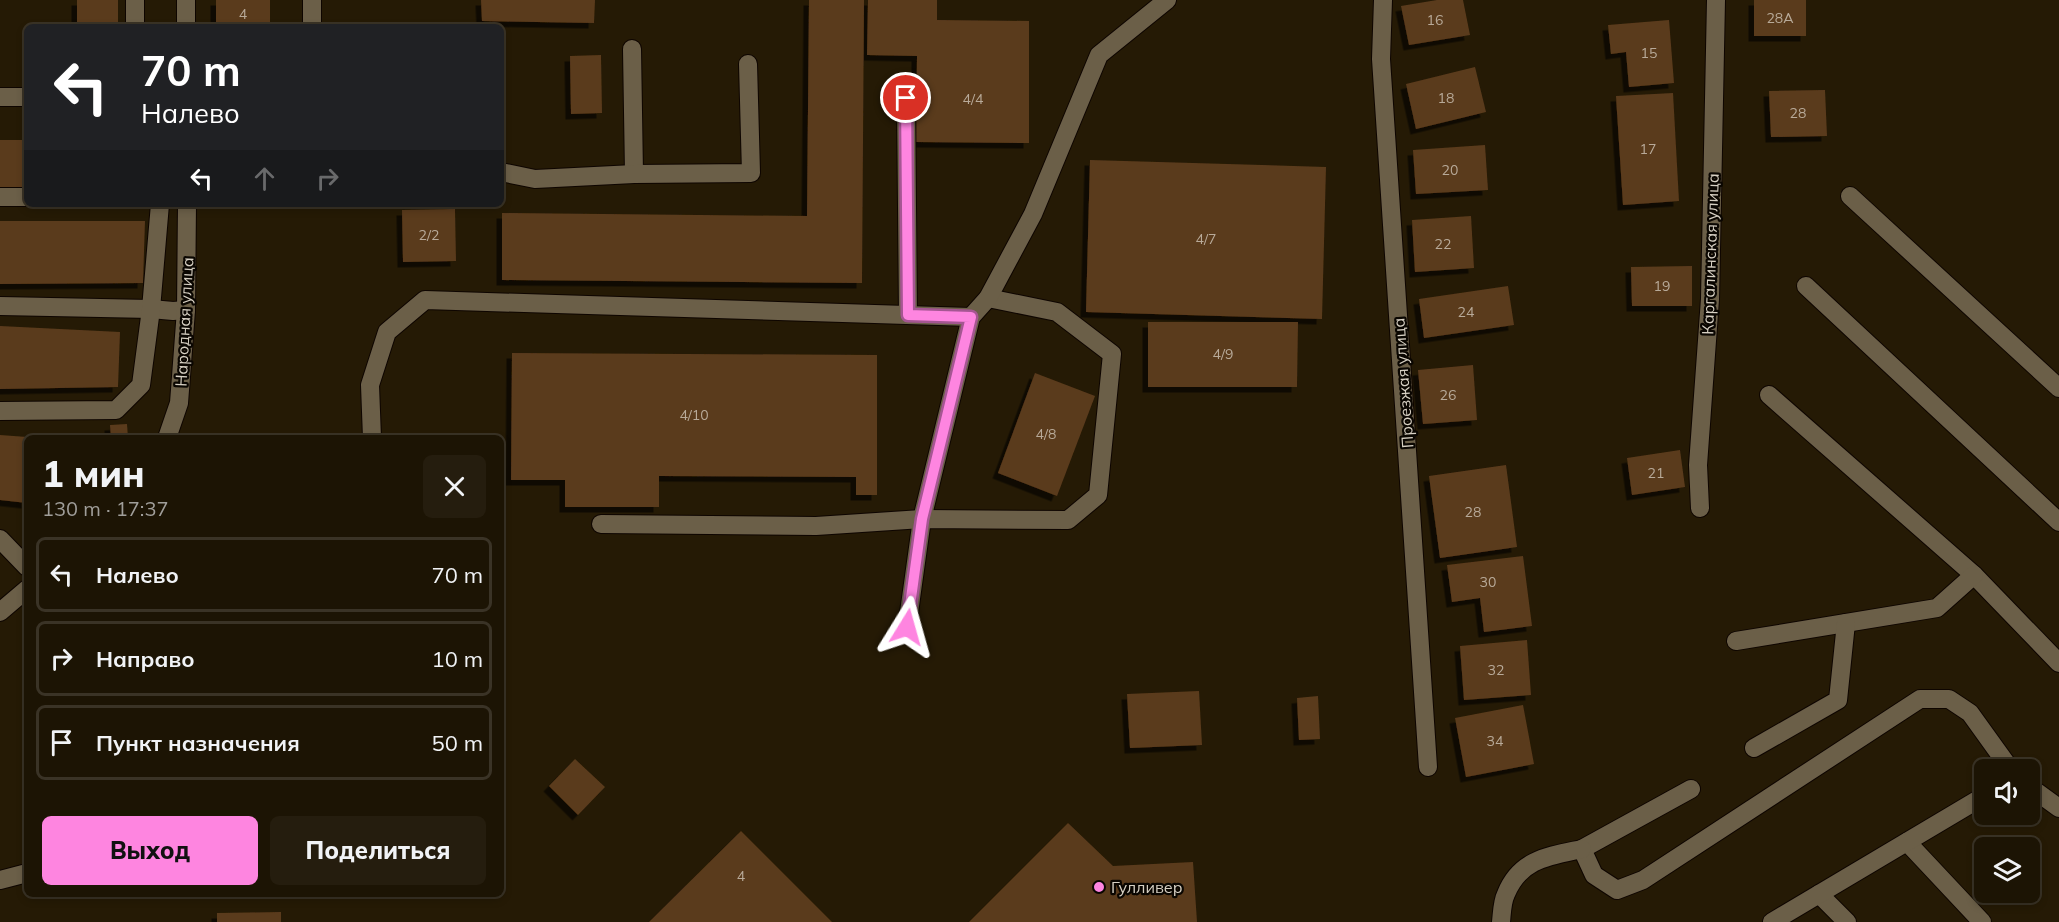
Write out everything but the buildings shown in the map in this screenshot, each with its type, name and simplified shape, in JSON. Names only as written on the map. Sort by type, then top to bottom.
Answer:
[{"type":"street","points":[[135,0],[135,24]]},
{"type":"street","points":[[186,0],[186,24]]},
{"type":"street","points":[[312,0],[312,24]]},
{"type":"street","points":[[907,627],[922,519],[971,317],[988,298],[1033,214],[1099,55],[1167,0]]},
{"type":"street","name":"Проезжая улица","points":[[1383,0],[1381,59],[1428,766]]},
{"type":"street","name":"Каргалинская улица","points":[[1700,508],[1698,465],[1710,299],[1716,0]]},
{"type":"street","points":[[632,49],[634,174]]},
{"type":"street","points":[[504,173],[535,179],[634,174],[751,173],[748,64]]},
{"type":"street","points":[[0,97],[24,97]]},
{"type":"street","points":[[906,98],[908,315]]},
{"type":"street","points":[[1850,196],[2059,388]]},
{"type":"street","points":[[0,197],[24,197]]},
{"type":"street","points":[[0,411],[116,410],[141,385],[151,309],[160,207]]},
{"type":"street","name":"Народная улица","points":[[168,435],[179,403],[186,310],[188,207]]},
{"type":"street","points":[[1806,286],[2059,522]]},
{"type":"street","points":[[601,524],[816,526],[922,519],[1068,520],[1098,495],[1112,354],[1058,312],[988,298]]},
{"type":"street","points":[[372,435],[370,385],[387,332],[425,300],[971,317]]},
{"type":"street","points":[[0,306],[186,310]]},
{"type":"street","points":[[1769,394],[1974,576],[2059,663]]},
{"type":"street","points":[[0,539],[24,564]]},
{"type":"street","points":[[1736,641],[1937,608],[1974,576]]},
{"type":"street","points":[[0,612],[24,592]]},
{"type":"street","points":[[1754,748],[1838,700],[1846,623]]},
{"type":"street","points":[[1582,849],[1594,875],[1617,890],[1643,880],[1920,699],[1948,699],[1971,713],[2003,759]]},
{"type":"street","points":[[1501,922],[1505,895],[1517,875],[1530,863],[1552,855],[1582,849],[1691,789]]},
{"type":"street","points":[[2040,794],[2059,808]]},
{"type":"street","points":[[1772,922],[1974,802]]},
{"type":"street","points":[[1906,842],[1982,922]]},
{"type":"street","points":[[0,880],[24,874]]},
{"type":"street","points":[[1820,894],[1847,922]]},
{"type":"place","name":"Гулливер","points":[[1099,887]]},
{"type":"route","points":[[906,98],[908,315],[971,317],[922,519],[907,627]]}]
